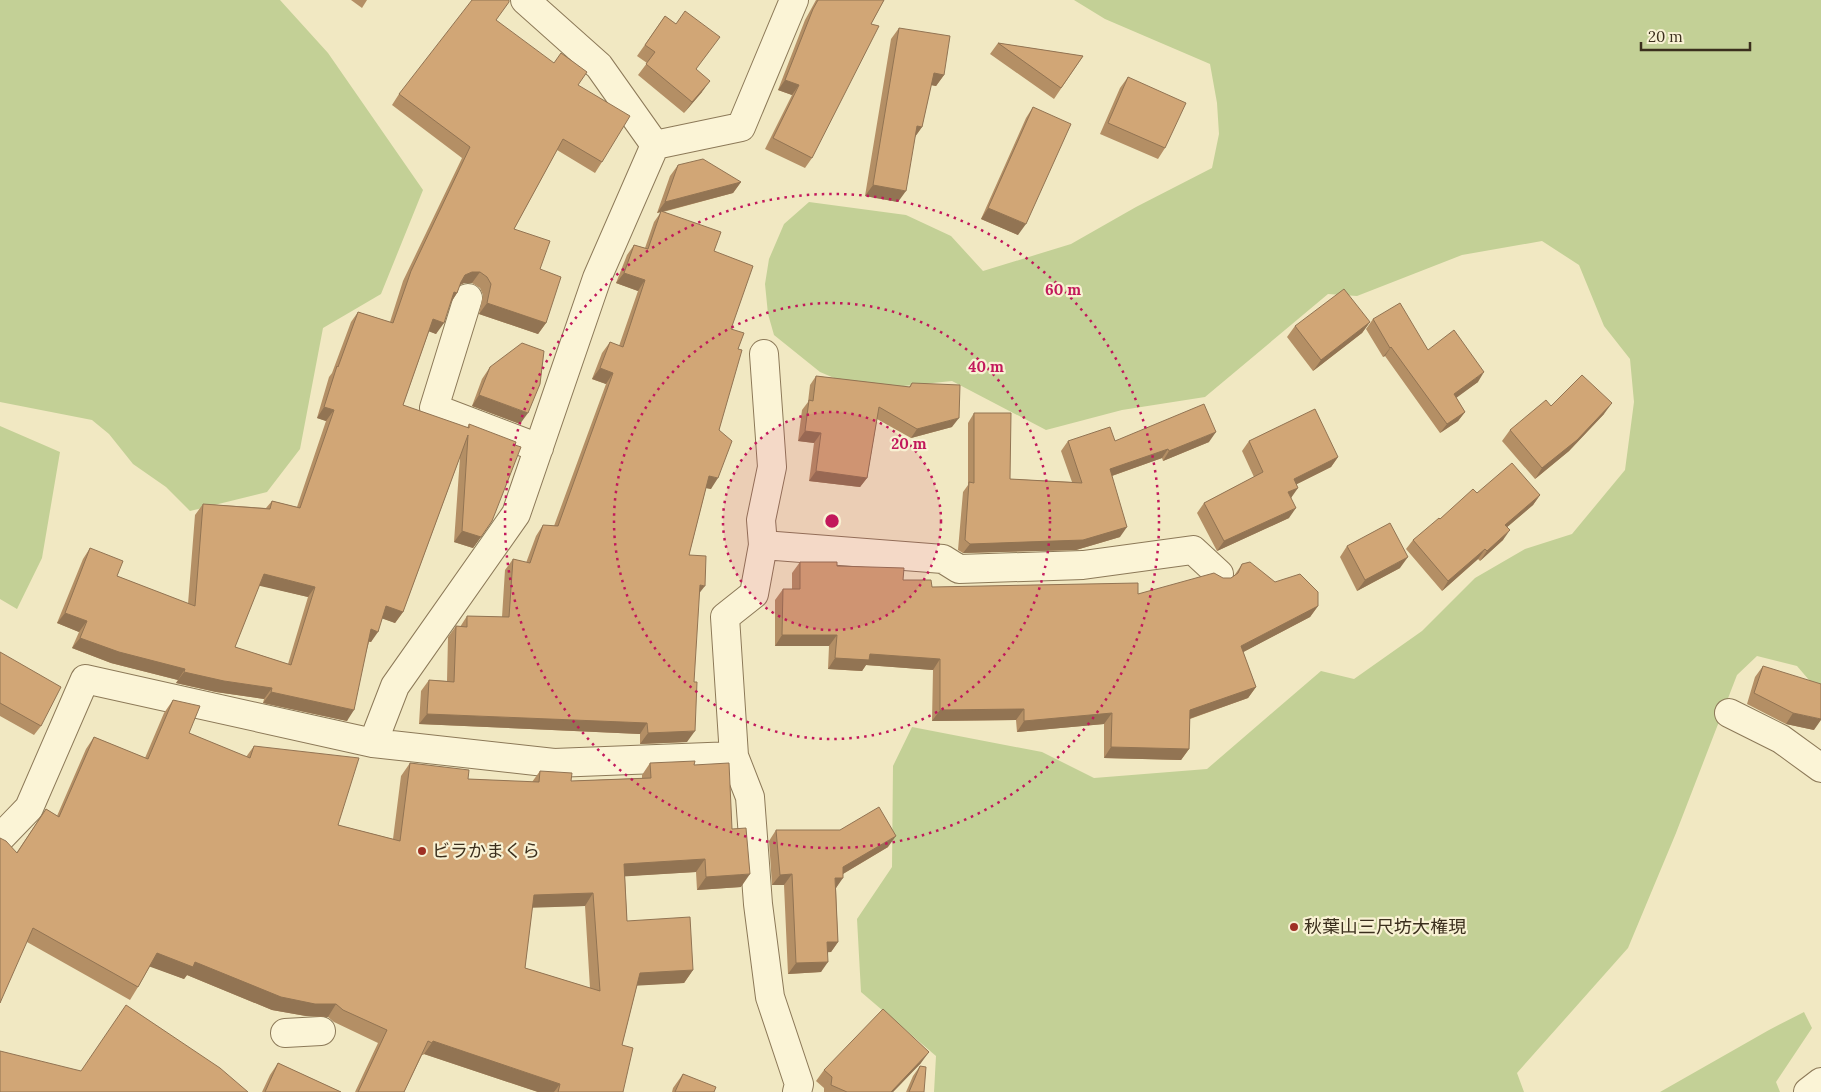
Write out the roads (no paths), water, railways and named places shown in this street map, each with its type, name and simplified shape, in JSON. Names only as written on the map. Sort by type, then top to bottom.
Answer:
[{"type":"street","points":[[525,0],[598,66],[655,145]]},
{"type":"street","points":[[655,145],[740,127],[794,0]]},
{"type":"street","points":[[373,743],[396,686],[516,514],[597,278],[655,145]]},
{"type":"street","points":[[468,298],[434,408],[539,448]]},
{"type":"street","points":[[764,354],[772,467],[761,520],[763,545],[754,594],[724,617],[734,756],[750,798],[758,904],[770,997],[799,1084],[797,1092]]},
{"type":"street","points":[[763,545],[943,559],[959,569],[1083,565],[1193,550],[1219,574]]},
{"type":"street","points":[[0,838],[30,808],[85,679],[373,743],[554,763],[734,756]]},
{"type":"street","points":[[1729,714],[1781,739],[1821,768]]},
{"type":"street","points":[[285,1033],[321,1031]]},
{"type":"street","points":[[1808,1092],[1821,1082]]},
{"type":"place","name":"ビラかまくら","points":[[422,851]]},
{"type":"place","name":"秋葉山三尺坊大権現","points":[[1294,927]]}]
